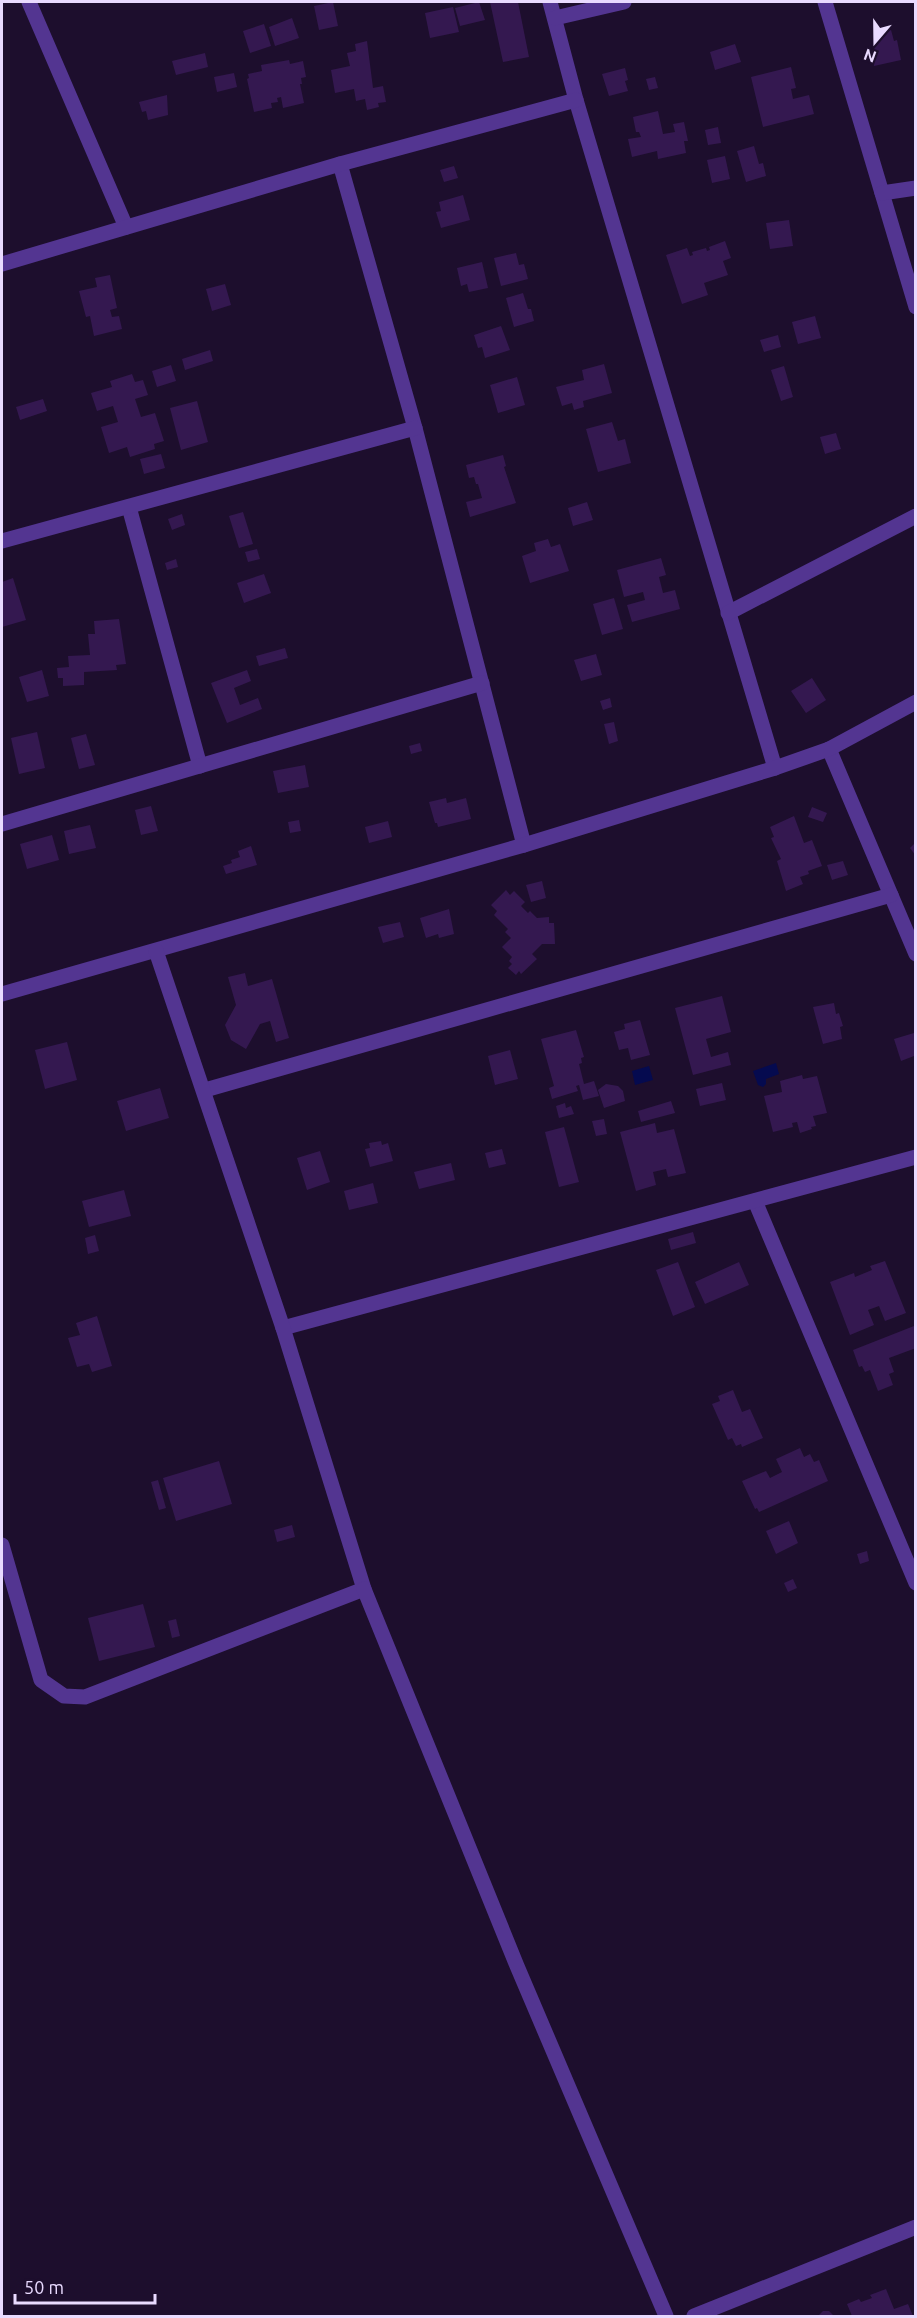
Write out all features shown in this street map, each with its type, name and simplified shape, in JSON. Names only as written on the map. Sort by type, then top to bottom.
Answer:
[{"type":"street","points":[[29,2],[126,227]]},
{"type":"street","points":[[550,2],[576,100],[775,768]]},
{"type":"street","points":[[555,18],[624,2]]},
{"type":"street","points":[[825,2],[915,307]]},
{"type":"street","points":[[2,264],[340,164],[576,100]]},
{"type":"street","points":[[340,164],[415,428],[525,844]]},
{"type":"street","points":[[882,193],[915,188]]},
{"type":"street","points":[[2,542],[415,428]]},
{"type":"street","points":[[129,507],[200,766]]},
{"type":"street","points":[[728,613],[915,516]]},
{"type":"street","points":[[2,824],[482,683]]},
{"type":"street","points":[[2,994],[525,844],[775,768],[829,749],[915,702]]},
{"type":"street","points":[[829,749],[915,954]]},
{"type":"street","points":[[204,1090],[891,896]]},
{"type":"street","points":[[156,951],[284,1328],[364,1588],[517,1966],[666,2316]]},
{"type":"street","points":[[284,1328],[755,1202],[915,1156]]},
{"type":"street","points":[[755,1202],[915,1583]]},
{"type":"street","points":[[2,1545],[42,1680],[63,1696],[86,1697],[364,1588]]},
{"type":"street","points":[[694,2316],[915,2227]]},
{"type":"shaded area","points":[[776,1063],[779,1074],[766,1079],[763,1087],[758,1085],[753,1071]]},
{"type":"shaded area","points":[[649,1066],[653,1080],[635,1085],[632,1071]]},
{"type":"building","points":[[333,2],[338,26],[319,30],[314,6]]},
{"type":"building","points":[[479,2],[485,20],[460,26],[455,8]]},
{"type":"building","points":[[490,2],[518,2],[529,57],[503,62]]},
{"type":"building","points":[[453,7],[459,32],[430,38],[425,13]]},
{"type":"building","points":[[292,18],[299,38],[275,46],[269,27]]},
{"type":"building","points":[[264,24],[271,46],[250,53],[243,31]]},
{"type":"building","points":[[891,30],[894,41],[897,40],[901,60],[874,66],[872,57],[875,56],[871,35]]},
{"type":"building","points":[[367,41],[373,88],[383,86],[386,102],[378,103],[379,107],[367,110],[365,99],[356,101],[354,89],[335,93],[331,70],[350,66],[347,53],[356,51],[355,44]]},
{"type":"building","points":[[735,44],[741,62],[715,70],[710,52]]},
{"type":"building","points":[[205,53],[208,67],[176,75],[172,61]]},
{"type":"building","points":[[289,60],[290,64],[303,61],[306,77],[301,78],[302,84],[300,84],[304,103],[283,108],[281,97],[277,98],[278,102],[271,103],[272,108],[254,112],[248,74],[262,71],[261,65]]},
{"type":"building","points":[[791,67],[796,88],[791,89],[793,99],[809,95],[814,114],[763,127],[751,77]]},
{"type":"building","points":[[625,68],[628,91],[609,96],[602,74]]},
{"type":"building","points":[[234,73],[237,87],[217,92],[214,77]]},
{"type":"building","points":[[655,77],[658,88],[649,90],[646,79]]},
{"type":"building","points":[[167,95],[168,115],[148,120],[146,111],[142,112],[139,102]]},
{"type":"building","points":[[658,111],[663,134],[675,132],[673,124],[684,122],[688,141],[684,141],[686,153],[658,159],[657,151],[632,157],[628,139],[641,137],[639,132],[636,132],[633,117]]},
{"type":"building","points":[[718,127],[721,143],[708,145],[705,130]]},
{"type":"building","points":[[754,146],[759,164],[763,163],[766,176],[746,182],[737,151]]},
{"type":"building","points":[[725,156],[730,179],[712,183],[707,160]]},
{"type":"building","points":[[454,166],[458,178],[444,182],[440,170]]},
{"type":"building","points":[[463,195],[470,220],[441,228],[436,212],[441,211],[439,202]]},
{"type":"building","points":[[789,220],[793,246],[770,249],[766,223]]},
{"type":"building","points":[[725,241],[731,258],[723,261],[728,275],[704,283],[708,295],[682,304],[666,255],[687,248],[690,256],[693,255],[692,252],[706,248],[707,251],[710,250],[709,247]]},
{"type":"building","points":[[516,253],[519,265],[524,264],[528,279],[501,286],[494,258]]},
{"type":"building","points":[[482,262],[488,288],[469,292],[467,284],[461,286],[457,268]]},
{"type":"building","points":[[110,275],[117,308],[110,310],[112,317],[119,316],[122,329],[94,336],[90,316],[86,317],[79,291],[97,287],[95,278]]},
{"type":"building","points":[[225,284],[231,305],[212,311],[206,289]]},
{"type":"building","points":[[523,293],[534,321],[514,327],[506,298]]},
{"type":"building","points":[[815,316],[821,338],[798,344],[792,322]]},
{"type":"building","points":[[501,326],[510,350],[485,358],[482,347],[478,348],[474,335]]},
{"type":"building","points":[[778,335],[781,347],[764,352],[760,340]]},
{"type":"building","points":[[210,350],[213,361],[185,370],[182,359]]},
{"type":"building","points":[[604,364],[612,393],[583,401],[584,407],[574,410],[572,403],[562,406],[556,387],[584,380],[582,370]]},
{"type":"building","points":[[171,365],[176,381],[157,387],[152,371]]},
{"type":"building","points":[[784,366],[793,397],[781,401],[771,370]]},
{"type":"building","points":[[132,374],[135,382],[143,380],[148,395],[135,399],[141,417],[155,413],[164,441],[154,444],[155,449],[130,457],[127,447],[109,453],[101,427],[118,422],[113,406],[97,411],[91,393],[112,387],[110,381]]},
{"type":"building","points":[[517,377],[525,405],[498,413],[490,385]]},
{"type":"building","points":[[43,399],[47,411],[20,420],[16,407]]},
{"type":"building","points":[[197,401],[208,442],[181,450],[170,408]]},
{"type":"building","points":[[612,422],[618,441],[625,439],[631,463],[598,472],[586,429]]},
{"type":"building","points":[[836,433],[841,449],[825,454],[820,437]]},
{"type":"building","points":[[161,454],[165,468],[144,474],[140,459]]},
{"type":"building","points":[[503,455],[506,466],[504,467],[516,503],[470,517],[466,502],[482,498],[474,477],[469,478],[466,465]]},
{"type":"building","points":[[587,502],[593,520],[573,526],[568,508]]},
{"type":"building","points":[[243,512],[253,544],[239,548],[229,516]]},
{"type":"building","points":[[182,514],[185,525],[172,530],[168,519]]},
{"type":"building","points":[[548,539],[551,547],[560,544],[569,571],[530,583],[522,556],[536,551],[534,543]]},
{"type":"building","points":[[257,549],[260,559],[248,562],[245,552]]},
{"type":"building","points":[[661,558],[666,575],[659,577],[663,593],[675,590],[680,609],[632,622],[627,605],[645,600],[643,592],[624,597],[617,570]]},
{"type":"building","points":[[176,559],[178,567],[167,570],[165,563]]},
{"type":"building","points":[[264,574],[271,593],[244,603],[237,583]]},
{"type":"building","points":[[13,578],[26,620],[2,627],[2,582]]},
{"type":"building","points":[[614,598],[623,629],[602,635],[593,604]]},
{"type":"building","points":[[119,619],[126,664],[116,665],[117,670],[84,672],[84,685],[63,686],[63,678],[58,678],[57,668],[69,667],[68,656],[90,655],[88,634],[95,634],[94,621]]},
{"type":"building","points":[[285,648],[288,658],[259,666],[256,656]]},
{"type":"building","points":[[596,654],[602,675],[581,681],[574,660]]},
{"type":"building","points":[[42,670],[49,696],[27,702],[19,677]]},
{"type":"building","points":[[247,670],[251,681],[234,688],[240,705],[258,698],[262,709],[227,723],[211,683]]},
{"type":"building","points":[[812,678],[826,700],[806,713],[791,691]]},
{"type":"building","points":[[610,698],[612,707],[603,710],[600,701]]},
{"type":"building","points":[[614,722],[618,741],[609,744],[604,724]]},
{"type":"building","points":[[37,732],[45,768],[19,774],[11,738]]},
{"type":"building","points":[[86,734],[95,765],[79,769],[71,738]]},
{"type":"building","points":[[420,743],[422,751],[411,754],[409,746]]},
{"type":"building","points":[[305,765],[309,787],[278,793],[273,771]]},
{"type":"building","points":[[446,798],[447,803],[466,798],[471,819],[438,827],[429,802]]},
{"type":"building","points":[[151,806],[158,831],[141,835],[135,810]]},
{"type":"building","points":[[812,807],[827,813],[823,822],[808,817]]},
{"type":"building","points":[[794,816],[804,843],[812,840],[822,866],[800,877],[803,884],[786,891],[777,861],[781,859],[771,838],[774,837],[770,827]]},
{"type":"building","points":[[299,820],[301,831],[290,833],[288,822]]},
{"type":"building","points":[[388,821],[392,837],[369,843],[365,827]]},
{"type":"building","points":[[90,825],[96,848],[69,854],[64,831]]},
{"type":"building","points":[[52,835],[59,860],[27,869],[20,844]]},
{"type":"building","points":[[916,842],[916,856],[910,848]]},
{"type":"building","points":[[251,846],[257,865],[226,874],[223,866],[240,857],[238,851]]},
{"type":"building","points":[[843,861],[848,875],[832,880],[827,865]]},
{"type":"building","points":[[542,881],[546,898],[531,902],[526,885]]},
{"type":"building","points":[[506,890],[510,895],[514,891],[525,902],[521,906],[528,913],[530,911],[537,918],[549,917],[549,923],[554,923],[555,944],[542,944],[532,954],[537,959],[521,974],[519,971],[516,975],[508,968],[512,964],[509,961],[512,957],[502,947],[511,938],[505,932],[508,929],[494,915],[497,911],[491,905]]},
{"type":"building","points":[[449,909],[454,934],[439,938],[438,934],[426,938],[420,918]]},
{"type":"building","points":[[400,922],[404,937],[383,943],[378,927]]},
{"type":"building","points":[[245,973],[248,986],[272,979],[289,1038],[276,1042],[270,1021],[260,1024],[246,1049],[231,1040],[225,1025],[236,1005],[228,977]]},
{"type":"building","points":[[722,996],[731,1032],[706,1039],[711,1057],[728,1052],[731,1065],[693,1075],[675,1008]]},
{"type":"building","points":[[834,1003],[836,1014],[839,1013],[843,1026],[840,1027],[842,1039],[823,1044],[813,1007]]},
{"type":"building","points":[[640,1020],[650,1055],[631,1060],[628,1048],[619,1050],[614,1032],[625,1029],[624,1024]]},
{"type":"building","points":[[576,1030],[584,1057],[581,1058],[582,1063],[579,1064],[584,1084],[594,1081],[599,1096],[583,1100],[579,1085],[576,1086],[578,1091],[552,1099],[549,1088],[554,1086],[541,1039]]},
{"type":"building","points":[[914,1033],[914,1056],[901,1061],[894,1039]]},
{"type":"building","points":[[67,1042],[77,1080],[45,1089],[35,1050]]},
{"type":"building","points":[[510,1050],[518,1079],[495,1085],[488,1056]]},
{"type":"building","points":[[802,1075],[803,1079],[817,1076],[827,1113],[813,1116],[816,1126],[811,1127],[812,1129],[800,1133],[797,1122],[792,1123],[793,1127],[773,1132],[764,1096],[782,1092],[780,1081]]},
{"type":"building","points":[[722,1083],[726,1100],[700,1106],[696,1089]]},
{"type":"building","points":[[606,1084],[618,1086],[623,1091],[625,1101],[604,1108],[598,1090]]},
{"type":"building","points":[[160,1088],[169,1118],[126,1131],[117,1101]]},
{"type":"building","points":[[671,1101],[675,1113],[641,1122],[638,1111]]},
{"type":"building","points":[[565,1103],[566,1108],[571,1106],[574,1114],[559,1118],[556,1106]]},
{"type":"building","points":[[604,1119],[607,1134],[596,1136],[592,1121]]},
{"type":"building","points":[[655,1123],[657,1133],[674,1129],[686,1173],[668,1177],[666,1169],[653,1172],[656,1185],[636,1191],[620,1132]]},
{"type":"building","points":[[564,1127],[579,1182],[559,1187],[545,1132]]},
{"type":"building","points":[[381,1141],[382,1145],[388,1143],[393,1161],[370,1167],[365,1149],[370,1148],[369,1143]]},
{"type":"building","points":[[502,1149],[506,1164],[489,1168],[485,1153]]},
{"type":"building","points":[[320,1151],[330,1182],[307,1190],[297,1158]]},
{"type":"building","points":[[451,1163],[455,1180],[419,1189],[414,1172]]},
{"type":"building","points":[[373,1183],[378,1203],[349,1210],[344,1191]]},
{"type":"building","points":[[124,1190],[131,1216],[89,1227],[82,1201]]},
{"type":"building","points":[[693,1232],[696,1243],[671,1250],[668,1239]]},
{"type":"building","points":[[95,1235],[99,1251],[88,1254],[85,1238]]},
{"type":"building","points":[[885,1261],[906,1313],[885,1321],[879,1306],[868,1310],[874,1325],[850,1335],[830,1282],[854,1273],[855,1277],[872,1270],[870,1266]]},
{"type":"building","points":[[678,1262],[695,1307],[673,1316],[656,1270]]},
{"type":"building","points":[[739,1262],[749,1285],[705,1304],[695,1282]]},
{"type":"building","points":[[97,1316],[112,1366],[92,1372],[89,1364],[77,1367],[68,1338],[80,1335],[76,1323]]},
{"type":"building","points":[[914,1326],[916,1348],[889,1358],[894,1372],[889,1374],[893,1385],[878,1391],[870,1370],[865,1372],[862,1366],[859,1367],[853,1350]]},
{"type":"building","points":[[733,1390],[742,1412],[750,1409],[763,1438],[742,1447],[741,1444],[736,1446],[732,1438],[728,1440],[712,1404],[720,1401],[718,1396]]},
{"type":"building","points":[[800,1448],[804,1457],[810,1454],[814,1462],[819,1460],[828,1481],[759,1512],[757,1508],[755,1509],[742,1481],[766,1471],[770,1478],[782,1472],[776,1459]]},
{"type":"building","points":[[219,1461],[232,1504],[176,1521],[163,1478]]},
{"type":"building","points":[[158,1480],[166,1508],[159,1510],[151,1482]]},
{"type":"building","points":[[789,1521],[798,1543],[776,1554],[766,1531]]},
{"type":"building","points":[[292,1525],[295,1537],[277,1542],[274,1530]]},
{"type":"building","points":[[867,1551],[869,1561],[860,1564],[857,1554]]},
{"type":"building","points":[[793,1579],[797,1588],[788,1592],[784,1583]]},
{"type":"building","points":[[143,1604],[155,1647],[99,1661],[88,1618]]},
{"type":"building","points":[[176,1619],[180,1636],[172,1638],[168,1621]]},
{"type":"building","points":[[886,2289],[894,2309],[908,2304],[913,2316],[852,2316],[847,2304],[859,2299],[861,2302],[872,2298],[870,2295]]},
{"type":"building","points":[[823,2311],[829,2311],[834,2316],[818,2316]]}]
